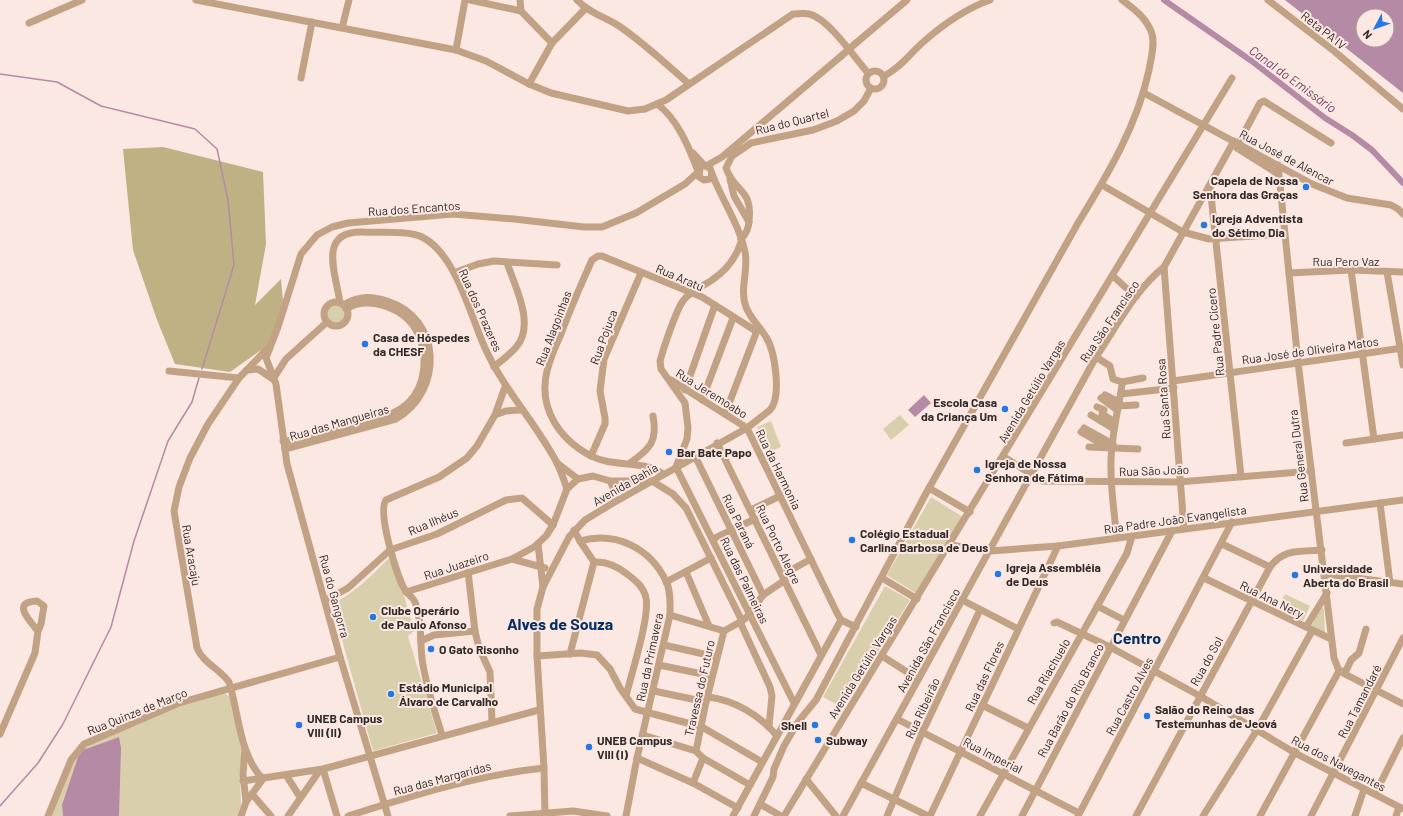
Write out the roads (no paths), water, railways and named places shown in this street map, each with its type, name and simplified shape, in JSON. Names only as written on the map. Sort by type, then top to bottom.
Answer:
[{"type":"street","points":[[29,22],[82,0]]},
{"type":"street","points":[[196,0],[209,1],[456,50],[486,61],[529,84],[551,93],[628,110],[645,109],[666,100],[793,14],[809,14],[818,18],[830,28],[868,73]]},
{"type":"street","points":[[342,28],[349,0]]},
{"type":"street","points":[[456,50],[465,0]]},
{"type":"street","points":[[470,0],[521,11],[552,43]]},
{"type":"street","points":[[520,0],[521,11]]},
{"type":"street","points":[[578,0],[585,9],[617,25],[643,43],[689,84]]},
{"type":"street","name":"Rua do Quartel","points":[[705,166],[722,157],[907,0]]},
{"type":"street","points":[[884,76],[899,67],[934,32],[954,19],[990,0]]},
{"type":"street","name":"Avenida Getúlio Vargas","points":[[754,816],[773,777],[774,769],[784,746],[798,722],[816,700],[882,578],[886,566],[1078,223],[1102,184],[1134,121],[1144,93],[1153,47],[1152,34],[1146,21],[1122,0]]},
{"type":"street","name":"Reta PA IV","points":[[1268,0],[1346,61],[1403,109]]},
{"type":"street","points":[[529,84],[552,43],[585,9]]},
{"type":"street","points":[[301,78],[312,22]]},
{"type":"street","points":[[868,73],[878,71],[884,76]]},
{"type":"street","points":[[868,73],[866,78],[867,84],[871,88],[880,88],[884,84],[884,76]]},
{"type":"street","name":"Avenida Getúlio Vargas","points":[[784,816],[1004,457],[1232,78]]},
{"type":"street","name":"Rua do Quartel","points":[[730,179],[726,168],[732,156],[741,149],[751,143],[813,130],[837,121],[854,111],[871,88]]},
{"type":"street","name":"Rua José de Alencar","points":[[1144,93],[1204,125],[1278,174]]},
{"type":"street","points":[[666,100],[667,111]]},
{"type":"street","name":"Rua São Francisco","points":[[1032,475],[1096,357],[1150,278],[1164,267],[1234,144],[1260,103],[1264,100],[1331,143]]},
{"type":"street","points":[[657,104],[667,111],[690,150],[699,177],[719,192]]},
{"type":"street","name":"Rua José de Alencar","points":[[1234,144],[1331,193],[1347,198],[1391,205],[1403,214]]},
{"type":"street","points":[[690,150],[712,173],[719,192]]},
{"type":"street","name":"Rua do Quartel","points":[[712,173],[722,157]]},
{"type":"street","name":"Rua General Dutra","points":[[1278,165],[1284,234],[1315,511],[1322,550],[1331,639],[1334,658],[1339,671]]},
{"type":"street","points":[[698,171],[705,166]]},
{"type":"street","name":"Rua dos Encantos","points":[[273,379],[266,358],[278,327],[301,254],[317,236],[332,227],[348,223],[453,214],[514,219],[584,228],[602,227],[636,213],[685,184],[698,171]]},
{"type":"street","points":[[703,180],[710,179],[712,173]]},
{"type":"street","points":[[676,467],[687,439],[688,428],[685,403],[661,369],[660,361],[682,302],[691,293],[713,280],[727,268],[734,260],[741,241],[748,230],[749,201],[743,192],[730,179]]},
{"type":"street","points":[[730,179],[734,196],[749,222]]},
{"type":"street","name":"Rua dos Encantos","points":[[685,184],[703,180]]},
{"type":"street","points":[[1102,184],[1183,232],[1217,240],[1284,234]]},
{"type":"street","name":"Rua Padre Cícero","points":[[1210,186],[1217,240],[1241,476]]},
{"type":"street","name":"Rua da Harmonia","points":[[719,192],[733,217],[746,253],[743,294],[746,307],[758,329],[767,338],[776,371],[776,396],[773,407],[746,428],[841,620]]},
{"type":"street","name":"Rua dos Prazeres","points":[[343,306],[332,262],[332,252],[335,244],[343,236],[358,232],[406,233],[422,236],[439,250],[454,273],[494,367],[505,387],[557,463],[567,489]]},
{"type":"street","name":"Rua Aratu","points":[[592,260],[598,256],[602,256],[691,293],[733,318],[758,329]]},
{"type":"street","name":"Rua Alagoinhas","points":[[592,260],[547,371],[545,393],[555,425],[563,436],[591,456],[618,464],[630,463],[648,466],[664,474]]},
{"type":"street","points":[[454,273],[478,264],[494,261],[557,265]]},
{"type":"street","points":[[494,367],[518,346],[526,327],[523,312],[507,263]]},
{"type":"street","name":"Rua Santa Rosa","points":[[1164,267],[1179,482],[1184,529]]},
{"type":"street","points":[[1351,270],[1361,353],[1374,439]]},
{"type":"street","name":"Rua Pero Vaz","points":[[1289,273],[1351,270],[1403,272]]},
{"type":"street","points":[[1387,272],[1402,348],[1403,365]]},
{"type":"street","name":"Rua Pojuca","points":[[591,456],[605,418],[600,391],[604,359],[641,273]]},
{"type":"street","points":[[1113,276],[1136,297]]},
{"type":"street","name":"Rua das Mangueiras","points":[[283,441],[296,440],[396,418],[411,404],[419,399],[425,381],[428,355],[420,330],[402,308],[377,301],[358,298],[343,306]]},
{"type":"street","points":[[332,303],[343,306],[348,315],[344,323],[335,326],[327,322],[324,315],[326,308],[332,303]]},
{"type":"street","points":[[685,390],[715,306]]},
{"type":"street","points":[[702,400],[733,318]]},
{"type":"street","points":[[246,370],[258,369],[273,379],[286,359],[327,322]]},
{"type":"street","points":[[725,414],[758,329]]},
{"type":"street","name":"Rua Aracaju","points":[[263,779],[252,767],[245,747],[231,689],[223,673],[203,658],[197,648],[174,511],[179,487],[190,458],[208,424],[239,378],[270,347]]},
{"type":"street","name":"Rua José de Oliveira Matos","points":[[1121,394],[1231,372],[1402,348]]},
{"type":"street","points":[[1096,357],[1110,366],[1113,379],[1122,382],[1143,378]]},
{"type":"street","points":[[169,371],[239,378]]},
{"type":"street","name":"Rua Jeremoabo","points":[[666,377],[746,428]]},
{"type":"street","name":"Rua do Gangorra","points":[[273,379],[276,384],[287,464],[326,600],[340,657],[388,816]]},
{"type":"street","points":[[1118,538],[1111,483],[1111,446],[1122,382]]},
{"type":"street","points":[[442,735],[423,664],[422,641],[415,601],[406,592],[390,550],[383,507],[384,503],[390,498],[439,477],[466,458],[477,446],[495,415],[505,387]]},
{"type":"street","points":[[685,403],[688,397],[694,395]]},
{"type":"street","points":[[1103,396],[1118,406],[1136,405]]},
{"type":"street","points":[[1097,407],[1104,410],[1102,414],[1115,422]]},
{"type":"street","points":[[495,415],[506,411],[521,410]]},
{"type":"street","points":[[1091,415],[1114,430]]},
{"type":"street","points":[[630,463],[652,443],[656,430],[653,416]]},
{"type":"street","name":"Rua das Mangueiras","points":[[285,449],[362,426]]},
{"type":"street","name":"Avenida Bahia","points":[[545,814],[544,768],[539,710],[537,609],[543,587],[569,537],[585,520],[717,443],[746,428]]},
{"type":"street","points":[[1083,430],[1111,446]]},
{"type":"street","points":[[1346,444],[1403,435]]},
{"type":"street","name":"Rua Porto Alegre","points":[[717,443],[821,655]]},
{"type":"street","points":[[1089,447],[1111,446],[1138,449]]},
{"type":"street","name":"Rua Paraná","points":[[695,456],[763,595]]},
{"type":"street","name":"Rua São João","points":[[1004,457],[1042,481],[1111,483],[1179,482],[1311,471]]},
{"type":"street","name":"Rua dos Prazeres","points":[[557,463],[578,479]]},
{"type":"street","name":"Rua das Palmeiras","points":[[676,467],[794,703]]},
{"type":"street","name":"Avenida São Francisco","points":[[843,816],[1032,475]]},
{"type":"street","points":[[567,489],[578,479],[593,476],[610,481],[652,481]]},
{"type":"street","points":[[610,481],[614,489],[615,496],[613,503]]},
{"type":"street","name":"Rua das Palmeiras","points":[[652,481],[673,494],[686,508],[711,558],[770,687],[772,696],[769,726]]},
{"type":"street","points":[[929,488],[970,512]]},
{"type":"street","name":"Rua Juazeiro","points":[[406,592],[512,559],[538,544],[553,525],[567,489]]},
{"type":"street","points":[[751,510],[780,496]]},
{"type":"street","name":"Rua Ilhéus","points":[[326,600],[348,588],[390,550],[437,534],[506,500],[522,498],[553,525]]},
{"type":"street","name":"Rua Padre João Evangelista","points":[[950,544],[990,551],[1058,546],[1403,500]]},
{"type":"street","points":[[1380,503],[1390,583]]},
{"type":"street","points":[[713,539],[755,519]]},
{"type":"street","name":"Rua Castro Alves","points":[[1078,814],[1155,672],[1232,522]]},
{"type":"street","points":[[570,654],[594,562],[574,530]]},
{"type":"street","name":"Rua Barão do Rio Branco","points":[[1022,816],[1172,531]]},
{"type":"street","name":"Rua Riachuelo","points":[[980,816],[1127,553],[1132,536]]},
{"type":"street","name":"Rua da Primavera","points":[[580,541],[590,538],[613,538],[629,543],[644,552],[654,561],[666,582],[670,595],[670,615],[654,691],[637,758],[626,816]]},
{"type":"street","name":"Avenida Bahia","points":[[538,544],[542,568],[543,587]]},
{"type":"street","points":[[1222,544],[1270,567]]},
{"type":"street","name":"Rua das Flores","points":[[929,816],[962,751],[982,705],[1058,546]]},
{"type":"street","name":"Rua do Sol","points":[[1136,816],[1270,567],[1278,557],[1287,553],[1322,550]]},
{"type":"street","points":[[666,582],[711,558]]},
{"type":"street","points":[[512,559],[552,570]]},
{"type":"street","points":[[670,615],[724,631],[741,622],[749,615],[763,595],[783,577],[811,559]]},
{"type":"street","points":[[594,562],[602,562],[619,568],[636,581],[646,597],[646,613],[626,696]]},
{"type":"street","points":[[468,572],[475,631],[479,648],[490,672],[492,722]]},
{"type":"street","points":[[686,572],[709,626]]},
{"type":"street","points":[[1325,574],[1403,584]]},
{"type":"street","points":[[882,578],[917,599]]},
{"type":"street","name":"Rua Ana Nery","points":[[1204,578],[1331,639]]},
{"type":"street","points":[[1203,816],[1257,730],[1327,593]]},
{"type":"street","points":[[962,600],[1018,629]]},
{"type":"street","points":[[1097,606],[1124,620]]},
{"type":"street","name":"Rua Ribeirão","points":[[887,816],[922,732],[980,610]]},
{"type":"street","points":[[733,816],[841,620],[856,627]]},
{"type":"street","name":"Rua dos Navegantes","points":[[1054,622],[1058,622],[1110,647],[1200,696],[1295,754],[1401,808]]},
{"type":"street","points":[[1339,671],[1346,671],[1351,660],[1359,652],[1366,629]]},
{"type":"street","points":[[0,734],[35,653],[38,631]]},
{"type":"street","points":[[422,641],[434,635],[475,631]]},
{"type":"street","name":"Travessa do Futuro","points":[[696,751],[712,676],[724,631]]},
{"type":"street","name":"Rua Tamandaré","points":[[1311,816],[1403,638]]},
{"type":"street","points":[[664,645],[717,657]]},
{"type":"street","points":[[537,656],[570,654],[597,655],[610,669],[635,710],[702,727],[762,762]]},
{"type":"street","points":[[882,656],[918,679]]},
{"type":"street","name":"Rua Quinze de Março","points":[[42,816],[50,813],[71,760],[84,744],[179,703],[340,657]]},
{"type":"street","points":[[659,665],[712,676]]},
{"type":"street","points":[[1339,671],[1403,704]]},
{"type":"street","points":[[1260,816],[1339,671]]},
{"type":"street","points":[[654,691],[707,699],[723,699],[734,704],[769,726],[777,736]]},
{"type":"street","points":[[982,705],[1028,728]]},
{"type":"street","points":[[243,781],[322,769],[442,735],[539,710]]},
{"type":"street","name":"Rua Imperial","points":[[897,719],[1036,789],[1078,814]]},
{"type":"street","points":[[643,735],[696,751],[704,758],[750,785]]},
{"type":"street","points":[[1374,794],[1403,738]]},
{"type":"street","name":"Rua Aracaju","points":[[245,747],[243,781],[246,802]]},
{"type":"street","points":[[637,758],[693,783],[738,808]]},
{"type":"street","points":[[693,783],[704,758]]},
{"type":"street","name":"Rua das Margaridas","points":[[348,816],[510,771],[544,768]]},
{"type":"street","points":[[288,816],[300,797],[322,769]]},
{"type":"street","points":[[322,769],[337,816]]},
{"type":"street","points":[[286,775],[300,797]]},
{"type":"street","points":[[241,816],[246,802],[263,779]]},
{"type":"street","points":[[806,779],[836,816]]},
{"type":"street","points":[[861,783],[929,816]]},
{"type":"street","points":[[1355,816],[1364,789]]},
{"type":"street","points":[[252,794],[271,816]]},
{"type":"street","points":[[760,804],[781,816]]},
{"type":"street","points":[[1396,816],[1401,808]]},
{"type":"street","points":[[510,816],[573,811],[607,816]]},
{"type":"waterway","name":"Canal do Emissário","points":[[1164,0],[1253,62],[1325,118],[1372,150],[1403,183]]},
{"type":"waterway","points":[[0,74],[57,82],[101,106],[195,129],[217,149],[228,200],[234,265],[202,369]]},
{"type":"waterway","points":[[0,806],[38,763],[63,724],[111,627],[134,541],[168,441],[192,402],[199,378]]},
{"type":"place","name":"Capela de Nossa Senhora das Graças","points":[[1306,187]]},
{"type":"place","name":"Igreja Adventista do Sétimo Dia","points":[[1204,225]]},
{"type":"place","name":"Casa de Hóspedes da CHESF","points":[[365,344]]},
{"type":"place","name":"Escola Casa da Criança Um","points":[[1005,409]]},
{"type":"place","name":"Bar Bate Papo","points":[[669,452]]},
{"type":"place","name":"Igreja de Nossa Senhora de Fátima","points":[[977,470]]},
{"type":"place","name":"Colégio Estadual Carlina Barbosa de Deus","points":[[852,540]]},
{"type":"place","name":"Igreja Assembléia de Deus","points":[[998,574]]},
{"type":"place","name":"Universidade Aberta do Brasil","points":[[1295,575]]},
{"type":"place","name":"Clube Operário de Paulo Afonso","points":[[373,617]]},
{"type":"place","name":"O Gato Risonho","points":[[431,649]]},
{"type":"place","name":"Estádio Municipal Álvaro de Carvalho","points":[[391,694]]},
{"type":"place","name":"Salão do Reino das Testemunhas de Jeová","points":[[1147,716]]},
{"type":"place","name":"UNEB Campus VIII (II)","points":[[299,725]]},
{"type":"place","name":"Shell","points":[[815,725]]},
{"type":"place","name":"Subway","points":[[818,740]]},
{"type":"place","name":"UNEB Campus VIII (I)","points":[[589,747]]},
{"type":"district","name":"Alves de Souza","points":[[560,623]]},
{"type":"district","name":"Centro","points":[[1137,637]]}]
